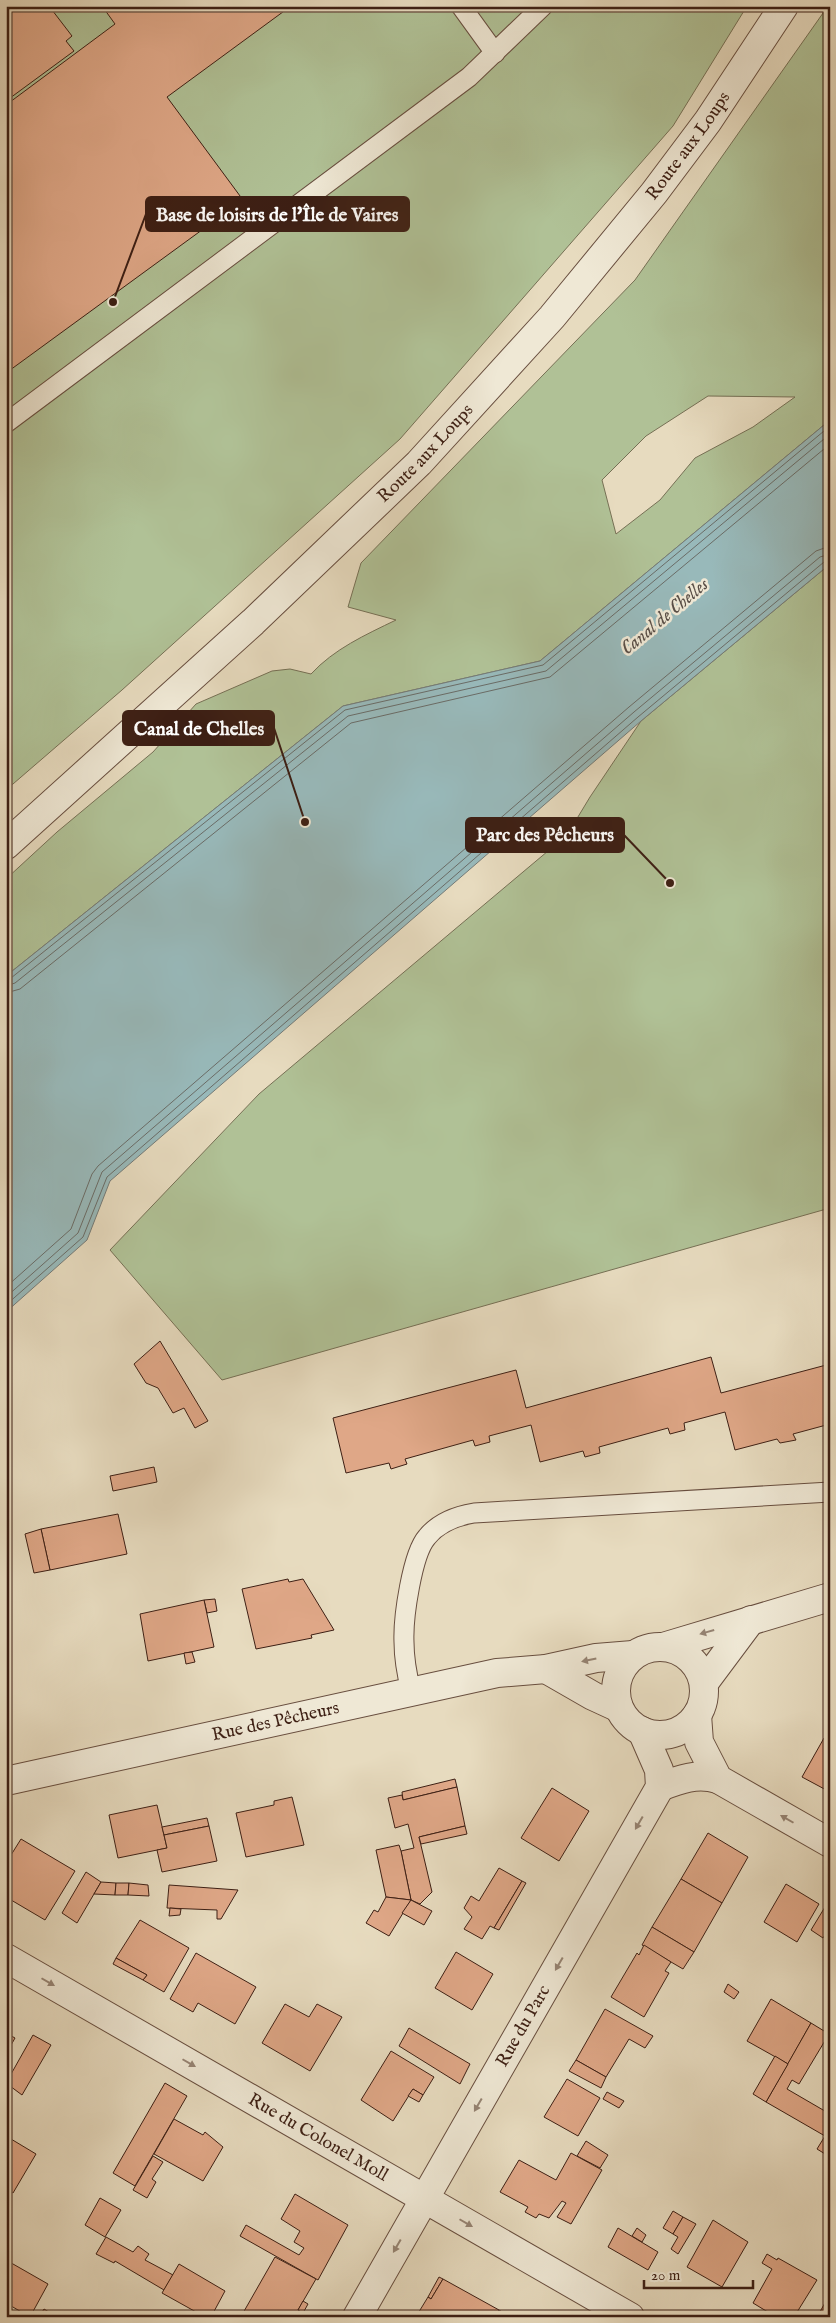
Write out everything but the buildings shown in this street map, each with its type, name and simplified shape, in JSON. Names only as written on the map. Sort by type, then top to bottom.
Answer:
[{"type":"street","name":"Route aux Loups","points":[[6,846],[253,622],[426,456],[552,317],[654,193],[708,121],[784,6]]},
{"type":"street","points":[[663,1647],[830,1597]]},
{"type":"street","points":[[704,1683],[751,1620]]},
{"type":"street","points":[[663,1647],[674,1648],[685,1654],[700,1672],[704,1683],[702,1705],[697,1715],[686,1726],[672,1733],[657,1735],[642,1731],[624,1717],[619,1708],[616,1694],[617,1679],[623,1666],[633,1655],[647,1648],[663,1647]]},
{"type":"street","name":"Rue des Pêcheurs","points":[[6,1781],[497,1673],[546,1669],[596,1658],[633,1655]]},
{"type":"street","points":[[546,1669],[593,1696],[619,1708]]},
{"type":"street","points":[[697,1715],[699,1742],[718,1779]]},
{"type":"street","points":[[642,1731],[659,1770],[660,1787],[693,1776],[706,1776],[718,1779],[830,1843]]},
{"type":"street","name":"Rue du Parc","points":[[357,2317],[660,1787]]},
{"type":"street","name":"Rue du Colonel Moll","points":[[6,1958],[630,2317]]},
{"type":"lane","points":[[461,6],[495,54]]},
{"type":"lane","points":[[6,423],[469,76],[495,54],[542,6]]},
{"type":"lane","points":[[411,1691],[406,1669],[404,1640],[412,1573],[418,1551],[427,1537],[442,1524],[458,1516],[474,1513],[830,1492]]},
{"type":"green space","points":[[6,6],[747,6],[673,126],[400,439],[122,690],[6,790]]},
{"type":"green space","points":[[828,6],[830,6],[830,420],[540,661],[343,706],[6,976],[6,879],[57,832],[153,752],[196,704],[272,671],[290,669],[311,674],[340,650],[396,620],[348,607],[361,563],[635,280]],"holes":[[[708,396],[795,397],[753,427],[695,458],[660,500],[616,534],[602,480],[646,436]]]},
{"type":"green space","points":[[830,564],[830,1208],[222,1380],[110,1250],[259,1094],[567,835],[641,721]]},
{"type":"water","points":[[830,420],[830,564],[641,721],[110,1181],[87,1240],[6,1312],[6,976],[343,706],[540,661]]},
{"type":"place","name":"Base de loisirs de l'Île de Vaires","points":[[113,302]]},
{"type":"place","name":"Canal de Chelles","points":[[305,822]]},
{"type":"place","name":"Parc des Pêcheurs","points":[[670,883]]}]
